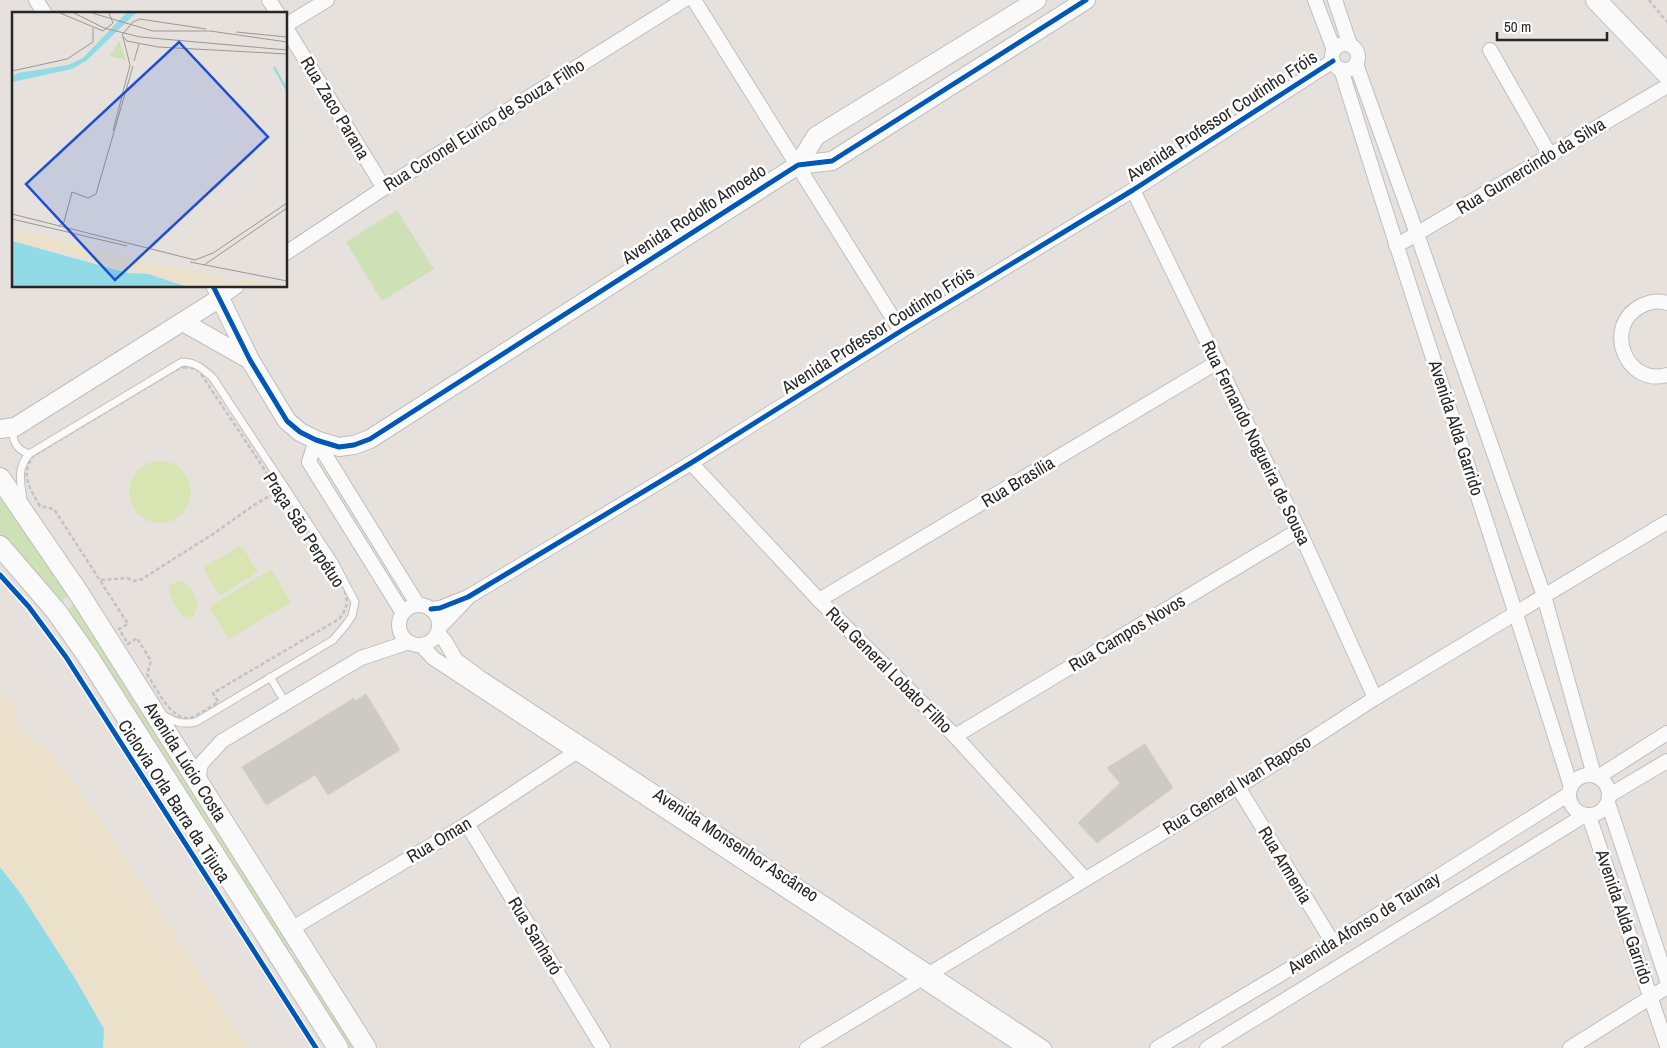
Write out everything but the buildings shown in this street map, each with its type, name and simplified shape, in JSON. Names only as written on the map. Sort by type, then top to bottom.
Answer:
[{"type":"main road","points":[[1596,0],[1667,74]]},
{"type":"main road","name":"Avenida Lúcio Costa","points":[[0,478],[80,595],[366,1048]]},
{"type":"main road","name":"Avenida Lúcio Costa","points":[[0,546],[56,611],[87,655],[338,1048]]},
{"type":"street","points":[[36,0],[44,12]]},
{"type":"street","points":[[269,0],[277,12]]},
{"type":"street","points":[[288,25],[327,0]]},
{"type":"street","name":"Rua Coronel Eurico de Souza Filho","points":[[288,252],[384,188],[684,0]]},
{"type":"street","points":[[694,0],[901,331]]},
{"type":"street","name":"Avenida Rodolfo Amoedo","points":[[250,360],[287,421],[300,432],[339,448],[370,439],[798,165],[816,136],[1037,0]]},
{"type":"street","name":"Avenida Rodolfo Amoedo","points":[[798,165],[832,161],[1086,0]]},
{"type":"street","name":"Avenida Alda Garrido","points":[[1315,0],[1516,612],[1570,790]]},
{"type":"street","points":[[1335,0],[1350,45]]},
{"type":"street","name":"Rua Zaco Parana","points":[[288,29],[384,188]]},
{"type":"street","points":[[1350,45],[1358,53],[1358,58],[1352,68],[1346,70],[1336,60],[1338,46],[1350,45]]},
{"type":"street","points":[[1490,50],[1550,155]]},
{"type":"street","name":"Avenida Professor Coutinho Fróis","points":[[425,607],[440,608],[468,597],[691,463],[901,331],[1133,190],[1336,60]]},
{"type":"street","name":"Avenida Alda Garrido","points":[[1356,64],[1544,596],[1596,776]]},
{"type":"street","name":"Rua Gumercindo da Silva","points":[[1396,246],[1667,86]]},
{"type":"street","name":"Rua Fernando Nogueira de Sousa","points":[[1133,190],[1299,530],[1375,698]]},
{"type":"street","points":[[7,428],[183,322],[216,292],[230,288]]},
{"type":"street","points":[[216,292],[250,360]]},
{"type":"street","points":[[1667,303],[1662,301],[1648,303],[1635,309],[1626,319],[1621,332],[1621,346],[1626,359],[1636,370],[1648,376],[1667,376]]},
{"type":"street","points":[[183,322],[250,360]]},
{"type":"street","name":"Rua Brasília","points":[[819,600],[1216,363]]},
{"type":"street","points":[[198,782],[201,764],[222,741],[361,658],[415,643],[431,641],[438,630],[438,618],[425,607],[316,440]]},
{"type":"street","points":[[316,440],[309,462],[403,613]]},
{"type":"street","name":"Rua General Lobato Filho","points":[[691,463],[819,600],[955,736],[1085,879]]},
{"type":"street","name":"Rua General Ivan Raposo","points":[[807,1048],[1238,787],[1375,698],[1667,522]]},
{"type":"street","name":"Rua Campos Novos","points":[[955,736],[1299,530]]},
{"type":"street","name":"Avenida Professor Coutinho Fróis","points":[[438,630],[468,597]]},
{"type":"street","points":[[415,643],[404,638],[399,626],[403,613],[412,606],[425,607]]},
{"type":"street","name":"Avenida Monsenhor Ascâneo","points":[[438,630],[456,660],[580,750]]},
{"type":"street","name":"Avenida Monsenhor Ascâneo","points":[[415,643],[433,658],[580,750],[925,976],[1044,1048]]},
{"type":"street","points":[[1596,776],[1604,781],[1608,788],[1609,799],[1604,810],[1587,816],[1578,813],[1570,801],[1570,790],[1580,777],[1596,776],[1667,733]]},
{"type":"street","name":"Rua Oman","points":[[291,929],[467,824],[580,750]]},
{"type":"street","points":[[1609,799],[1667,761]]},
{"type":"street","name":"Rua Armenia","points":[[1238,787],[1333,943]]},
{"type":"street","name":"Avenida Afonso de Taunay","points":[[1157,1048],[1333,943],[1570,790]]},
{"type":"street","name":"Avenida Alda Garrido","points":[[1609,799],[1667,980]]},
{"type":"street","name":"Avenida Alda Garrido","points":[[1587,816],[1667,1046]]},
{"type":"street","name":"Avenida Afonso de Taunay","points":[[1207,1048],[1587,816]]},
{"type":"street","name":"Rua Sanharó","points":[[467,824],[603,1048]]},
{"type":"street","name":"Avenida Monsenhor Ascâneo","points":[[925,976],[1025,1048]]},
{"type":"street","points":[[1570,1048],[1667,987]]},
{"type":"lane","name":"Praça São Perpétuo","points":[[29,454],[182,362],[197,365],[213,378],[334,562],[355,602],[352,616],[333,640],[196,722],[185,725],[174,722],[151,708]]},
{"type":"lane","points":[[7,428],[13,434],[17,447],[22,452],[29,454],[23,462],[20,472],[24,511]]},
{"type":"lane","points":[[270,677],[285,702]]},
{"type":"path","points":[[1649,0],[1667,22]]},
{"type":"path","points":[[101,580],[127,578],[134,581],[142,579],[213,534],[254,505],[279,491]]},
{"type":"green space","points":[[397,210],[434,269],[382,301],[346,242]]},
{"type":"green space","points":[[154,461],[166,461],[182,470],[189,480],[191,492],[189,504],[182,514],[166,523],[154,523],[143,518],[134,509],[129,498],[129,486],[134,475],[143,466]]},
{"type":"green space","points":[[0,498],[69,595],[60,602],[0,533]]},
{"type":"green space","points":[[241,545],[258,572],[220,596],[203,568]]},
{"type":"green space","points":[[271,569],[291,602],[229,639],[209,607]]},
{"type":"green space","points":[[181,581],[190,588],[197,602],[196,612],[193,617],[186,617],[180,613],[169,593],[172,584]]},
{"type":"green space","points":[[75,604],[293,949],[287,953],[66,610]]},
{"type":"green space","points":[[298,958],[355,1048],[348,1048],[292,961]]},
{"type":"sand","points":[[0,691],[14,702],[17,722],[38,746],[48,747],[100,820],[249,1048],[103,1048],[104,1029],[76,980],[21,894],[0,867]]},
{"type":"water","points":[[0,867],[21,894],[76,980],[104,1029],[103,1048],[0,1048]]},
{"type":"cycle path","points":[[214,288],[250,360],[287,421],[300,432],[316,440],[339,447],[354,445],[370,439],[798,165],[832,161],[1086,0]]},
{"type":"cycle path","points":[[431,609],[440,608],[468,597],[691,463],[901,331],[1133,190],[1333,61]]},
{"type":"cycle path","name":"Ciclovia Orla Barra da Tijuca","points":[[0,575],[29,607],[66,657],[316,1048]]}]
